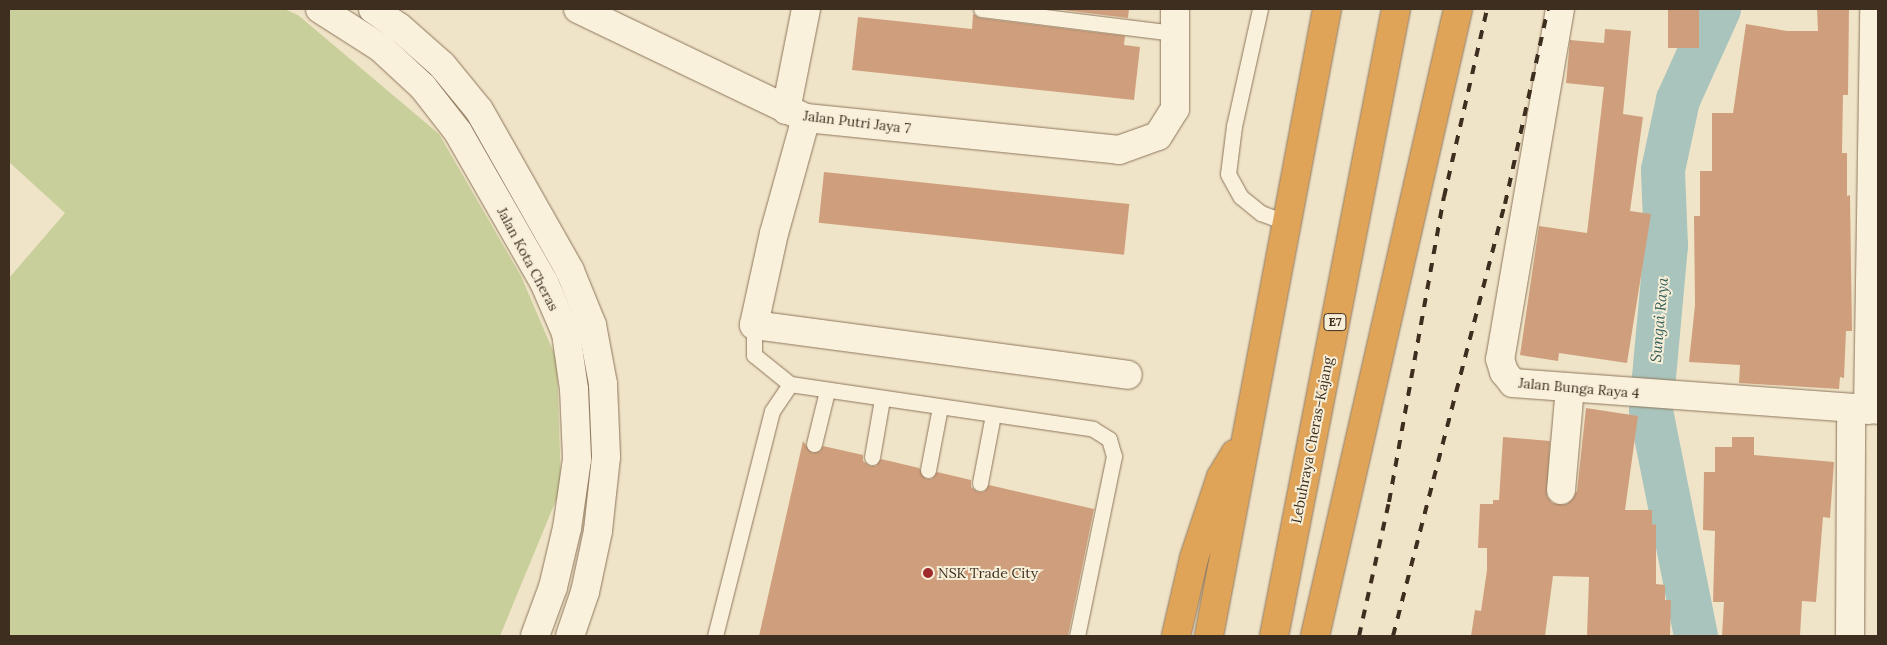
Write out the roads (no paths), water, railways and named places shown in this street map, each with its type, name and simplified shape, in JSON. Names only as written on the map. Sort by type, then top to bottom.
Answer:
[{"type":"highway","points":[[1209,636],[1327,9]]},
{"type":"highway","name":"Lebuhraya Cheras–Kajang","points":[[1274,636],[1396,9]]},
{"type":"highway","points":[[1315,636],[1458,9]]},
{"type":"highway","points":[[1176,636],[1194,558],[1222,477],[1249,429]]},
{"type":"street","name":"Jalan Kota Cheras","points":[[320,9],[381,48],[423,87],[458,132],[544,282],[566,333],[574,389],[577,459],[561,554],[535,636]]},
{"type":"street","name":"Jalan Kota Cheras","points":[[372,9],[399,27],[442,64],[479,110],[570,270],[592,325],[604,384],[606,457],[598,531],[585,592],[570,636]]},
{"type":"street","name":"Jalan Putri Jaya 7","points":[[578,9],[796,114],[1119,150],[1158,136],[1175,109],[1175,21]]},
{"type":"street","points":[[806,9],[796,114],[774,233],[754,325],[1128,375]]},
{"type":"street","name":"Jalan Bunga Raya 4","points":[[1560,9],[1500,359],[1504,372],[1513,383],[1866,410]]},
{"type":"street","points":[[1850,636],[1866,410],[1874,9]]},
{"type":"street","points":[[1561,490],[1570,388]]},
{"type":"lane","points":[[981,9],[1175,21]]},
{"type":"lane","points":[[1260,9],[1234,126],[1228,174],[1241,197],[1261,213],[1287,223]]},
{"type":"lane","points":[[754,325],[754,355],[790,384],[1093,429],[1109,439],[1114,456],[1077,636]]},
{"type":"lane","points":[[715,636],[772,411],[790,384]]},
{"type":"lane","points":[[814,444],[827,391]]},
{"type":"lane","points":[[872,457],[882,399]]},
{"type":"lane","points":[[928,470],[940,407]]},
{"type":"lane","points":[[980,483],[994,415]]},
{"type":"waterway","name":"Sungai Raya","points":[[1696,636],[1651,410],[1666,246],[1663,170],[1678,100],[1719,9]]},
{"type":"railway","points":[[1359,636],[1389,502],[1444,197],[1487,9]]},
{"type":"railway","points":[[1393,636],[1505,204],[1548,9]]},
{"type":"place","name":"NSK Trade City","points":[[928,573]]}]
